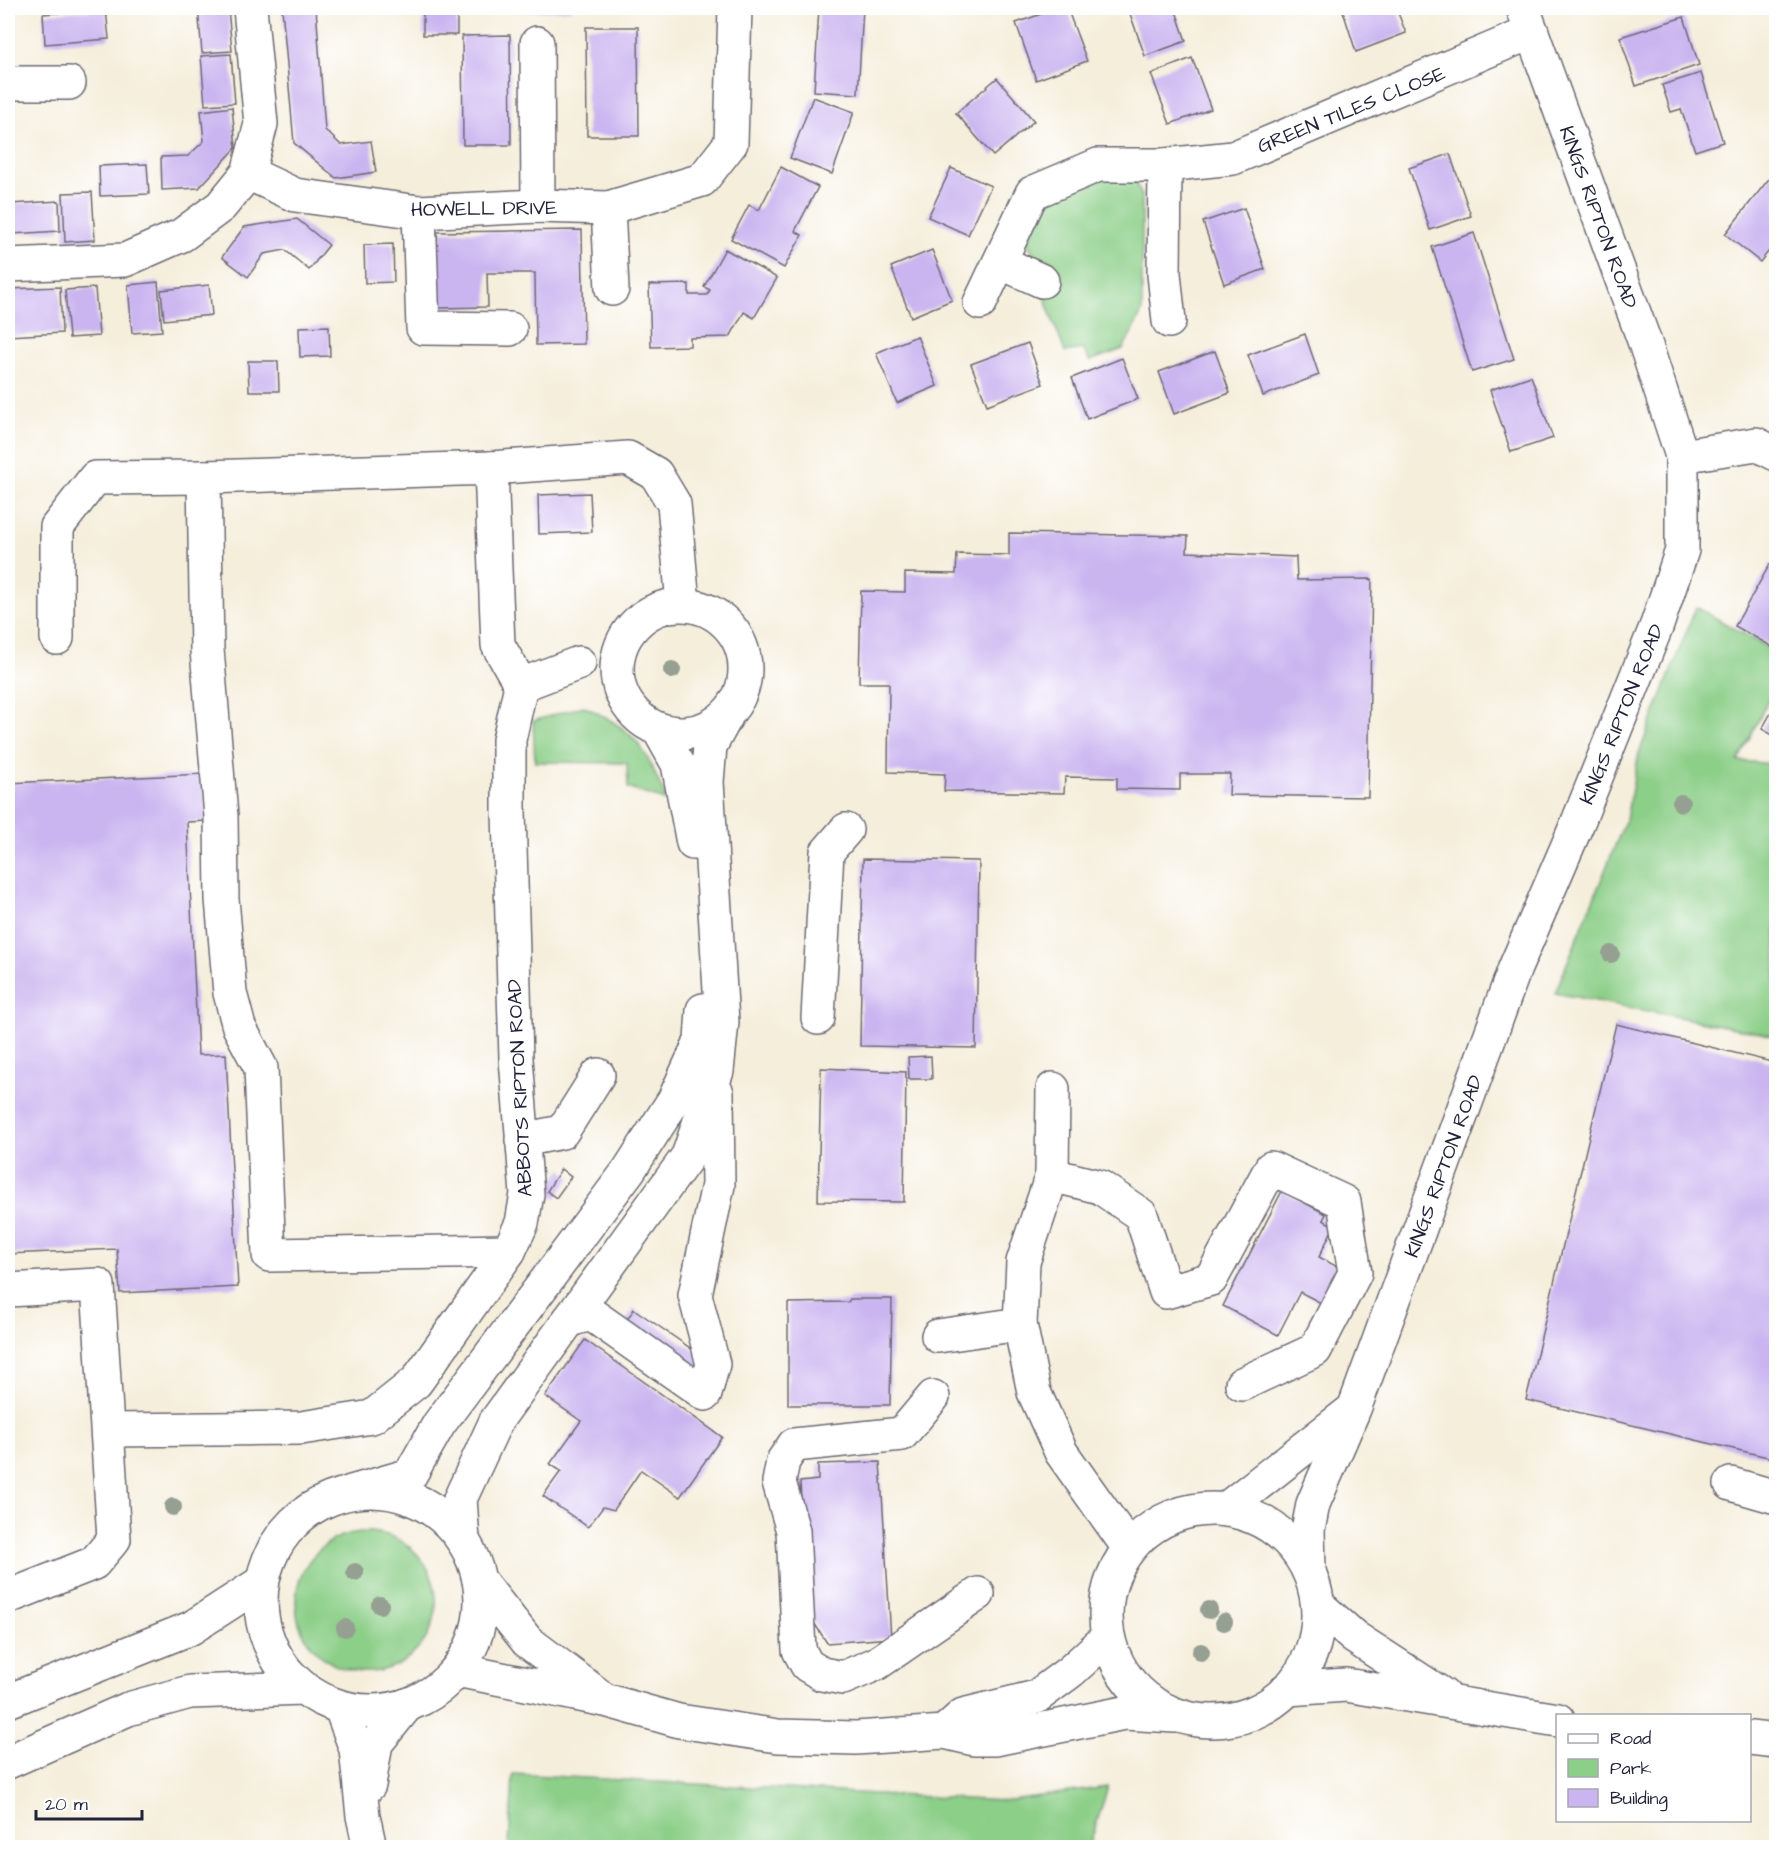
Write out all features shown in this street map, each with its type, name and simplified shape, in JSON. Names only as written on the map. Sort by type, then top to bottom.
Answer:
[{"type":"street","points":[[8,265],[125,260],[182,235],[221,206],[248,173],[261,124],[250,8]]},
{"type":"street","name":"HOWELL DRIVE","points":[[248,173],[295,195],[419,212],[538,206],[608,208],[702,180],[731,143],[735,8]]},
{"type":"street","name":"GREEN TILES CLOSE","points":[[980,303],[1032,193],[1098,165],[1165,165],[1233,158],[1527,20]]},
{"type":"street","name":"KINGS RIPTON ROAD","points":[[1309,1570],[1308,1530],[1313,1504],[1354,1409],[1515,968],[1578,822],[1657,626],[1682,550],[1682,456],[1645,343],[1527,20]]},
{"type":"street","points":[[537,43],[538,206]]},
{"type":"street","points":[[8,83],[69,83]]},
{"type":"street","points":[[1165,165],[1164,274],[1169,321]]},
{"type":"street","points":[[608,208],[612,289]]},
{"type":"street","points":[[419,212],[423,328],[510,329]]},
{"type":"street","points":[[1000,262],[1042,281]]},
{"type":"street","points":[[1682,456],[1756,444],[1776,454]]},
{"type":"street","points":[[57,638],[57,526],[95,478],[491,468],[628,459],[656,474],[674,504],[682,604]]},
{"type":"street","points":[[491,468],[498,645],[521,685],[579,663]]},
{"type":"street","points":[[204,477],[207,650],[221,816],[222,899],[229,982],[239,1027],[261,1068],[268,1255],[509,1251]]},
{"type":"street","points":[[569,1320],[591,1314],[705,1394],[713,1364],[695,1295],[718,1185],[717,1071],[722,1022],[707,782],[710,746],[739,698],[746,677],[745,655],[736,635],[722,619],[704,608],[682,604],[666,606],[637,621],[624,639],[617,660],[618,683],[626,703],[634,713],[658,730],[677,734],[695,732],[712,726],[727,715]]},
{"type":"street","name":"ABBOTS RIPTON ROAD","points":[[109,1430],[301,1428],[372,1418],[416,1382],[509,1251],[522,1223],[527,1194],[516,1059],[509,812],[509,740],[521,685]]},
{"type":"street","points":[[407,1705],[366,1711],[341,1708],[303,1688],[282,1667],[268,1641],[261,1612],[262,1582],[273,1550],[292,1523],[319,1503],[410,1475],[439,1424],[629,1170],[674,1100],[701,1041],[706,967],[702,895],[678,764],[658,730]]},
{"type":"street","points":[[818,1018],[827,852],[846,830]]},
{"type":"street","points":[[605,1700],[526,1641],[479,1580],[463,1541],[460,1499],[496,1421],[688,1156],[717,1071]]},
{"type":"street","points":[[522,1140],[562,1132],[598,1075]]},
{"type":"street","points":[[1053,1089],[1052,1175],[1023,1262],[1020,1323],[1034,1392],[1061,1452],[1129,1548]]},
{"type":"street","points":[[1052,1175],[1100,1187],[1141,1215],[1166,1292],[1211,1279],[1271,1168],[1344,1202],[1355,1273],[1315,1350],[1242,1384]]},
{"type":"street","points":[[8,1290],[99,1285],[114,1539],[94,1563],[8,1597]]},
{"type":"street","points":[[938,1335],[1020,1323]]},
{"type":"street","points":[[933,1397],[902,1434],[794,1445],[783,1461],[779,1482],[793,1530],[799,1650],[807,1665],[822,1674],[843,1678],[876,1664],[920,1636],[978,1594]]},
{"type":"street","points":[[1226,1509],[1354,1409]]},
{"type":"street","points":[[1731,1484],[1776,1497]]},
{"type":"street","points":[[351,1492],[383,1491],[415,1499],[442,1517],[463,1541]]},
{"type":"street","points":[[457,1671],[605,1700],[679,1721],[778,1736],[856,1738],[944,1732],[974,1739],[995,1739],[1124,1713],[1175,1716],[1210,1722],[1246,1717],[1277,1700],[1302,1674],[1316,1641],[1318,1605],[1309,1570],[1295,1548],[1276,1529],[1252,1516],[1226,1509],[1191,1511],[1157,1524],[1129,1548],[1114,1575],[1106,1605],[1108,1637],[1120,1670],[1144,1697],[1175,1716]]},
{"type":"street","points":[[363,1816],[376,1743],[407,1705],[440,1686],[457,1671],[476,1633],[481,1606],[479,1580]]},
{"type":"street","points":[[8,1701],[191,1628],[262,1582]]},
{"type":"street","points":[[1318,1605],[1354,1637],[1452,1701]]},
{"type":"street","points":[[944,1732],[963,1715],[1036,1697],[1071,1671],[1108,1637]]},
{"type":"street","points":[[1287,1689],[1346,1685],[1556,1719]]},
{"type":"street","points":[[8,1762],[128,1709],[190,1692],[303,1688]]},
{"type":"street","points":[[341,1708],[356,1749],[363,1816],[370,1848]]},
{"type":"street","points":[[1751,1738],[1776,1741]]},
{"type":"green space","points":[[1101,173],[1133,177],[1142,196],[1142,312],[1123,349],[1090,361],[1083,349],[1065,352],[1047,305],[1041,265],[1026,241],[1049,200]]},
{"type":"green space","points":[[1696,607],[1776,652],[1776,685],[1738,761],[1776,764],[1776,1036],[1555,993],[1626,819],[1639,753]]},
{"type":"green space","points":[[583,706],[617,724],[637,743],[652,767],[667,801],[628,788],[627,763],[535,762],[533,721]]},
{"type":"green space","points":[[366,1532],[393,1537],[415,1553],[431,1575],[436,1602],[431,1629],[415,1651],[393,1667],[366,1672],[339,1667],[317,1651],[301,1629],[296,1602],[301,1575],[317,1553],[339,1537]]},
{"type":"green space","points":[[513,1774],[1003,1801],[1108,1787],[1089,1847],[509,1847]]},
{"type":"building","points":[[198,8],[228,8],[232,51],[202,53]]},
{"type":"building","points":[[282,8],[316,8],[325,130],[341,145],[371,141],[376,172],[336,178],[294,143]]},
{"type":"building","points":[[423,8],[457,8],[457,35],[423,35]]},
{"type":"building","points":[[516,8],[571,8],[571,10],[517,12]]},
{"type":"building","points":[[819,8],[863,8],[858,94],[814,91]]},
{"type":"building","points":[[1058,8],[1067,8],[1087,61],[1036,80],[1016,23]]},
{"type":"building","points":[[1128,8],[1175,8],[1186,41],[1145,56]]},
{"type":"building","points":[[1342,8],[1396,8],[1406,33],[1356,52]]},
{"type":"building","points":[[106,9],[109,39],[45,44],[43,14]]},
{"type":"building","points":[[1684,17],[1699,65],[1636,86],[1620,37]]},
{"type":"building","points":[[586,27],[638,27],[639,136],[587,136]]},
{"type":"building","points":[[510,35],[511,145],[463,145],[462,36]]},
{"type":"building","points":[[231,54],[235,103],[205,105],[201,56]]},
{"type":"building","points":[[1192,58],[1211,109],[1170,124],[1151,74]]},
{"type":"building","points":[[1701,73],[1723,142],[1695,151],[1681,109],[1671,112],[1662,85]]},
{"type":"building","points":[[997,78],[1034,121],[993,156],[956,113]]},
{"type":"building","points":[[813,97],[854,112],[832,174],[790,158]]},
{"type":"building","points":[[232,107],[236,148],[199,188],[162,190],[161,157],[188,156],[204,141],[201,111]]},
{"type":"building","points":[[1450,154],[1471,216],[1430,230],[1409,168]]},
{"type":"building","points":[[147,164],[149,194],[100,196],[99,166]]},
{"type":"building","points":[[781,167],[818,187],[795,231],[802,235],[784,268],[731,239],[749,205],[759,210]]},
{"type":"building","points":[[951,168],[991,186],[968,235],[928,217]]},
{"type":"building","points":[[1772,175],[1776,178],[1776,242],[1760,262],[1725,234]]},
{"type":"building","points":[[92,192],[95,240],[65,242],[63,193]]},
{"type":"building","points":[[59,201],[60,231],[12,234],[10,204]]},
{"type":"building","points":[[1244,208],[1265,269],[1224,284],[1203,222]]},
{"type":"building","points":[[297,219],[329,245],[309,270],[285,250],[264,254],[248,277],[222,257],[244,227]]},
{"type":"building","points":[[582,230],[584,344],[536,345],[535,273],[487,273],[488,307],[438,308],[437,232]]},
{"type":"building","points":[[1474,233],[1514,359],[1472,372],[1432,247]]},
{"type":"building","points":[[393,244],[394,282],[365,283],[364,245]]},
{"type":"building","points":[[725,249],[777,278],[754,318],[744,312],[730,337],[690,338],[690,346],[651,347],[649,285],[689,284],[689,295],[707,295],[710,290],[704,287]]},
{"type":"building","points":[[932,250],[952,300],[911,317],[891,267]]},
{"type":"building","points":[[158,282],[162,331],[132,333],[128,285]]},
{"type":"building","points":[[209,285],[212,315],[164,320],[161,290]]},
{"type":"building","points":[[60,287],[62,333],[8,336],[8,289]]},
{"type":"building","points":[[95,288],[99,336],[69,338],[65,290]]},
{"type":"building","points":[[329,326],[330,356],[300,357],[299,327]]},
{"type":"building","points":[[1305,334],[1319,375],[1263,396],[1248,355]]},
{"type":"building","points":[[917,336],[937,386],[897,403],[876,353]]},
{"type":"building","points":[[1028,343],[1043,384],[987,405],[971,364]]},
{"type":"building","points":[[1215,351],[1230,393],[1174,414],[1159,372]]},
{"type":"building","points":[[1122,358],[1138,399],[1087,419],[1072,378]]},
{"type":"building","points":[[248,361],[278,361],[279,391],[249,391]]},
{"type":"building","points":[[1531,376],[1553,438],[1511,452],[1490,390]]},
{"type":"building","points":[[590,493],[592,532],[539,534],[538,495]]},
{"type":"building","points":[[1009,533],[1188,536],[1187,552],[1296,557],[1297,580],[1372,579],[1368,797],[1229,795],[1230,774],[1180,774],[1180,790],[1117,789],[1117,778],[1065,777],[1064,793],[944,791],[945,774],[888,772],[889,683],[859,683],[861,591],[905,592],[905,573],[956,574],[957,554],[1009,555]]},
{"type":"building","points":[[1770,564],[1776,567],[1776,649],[1735,626]]},
{"type":"building","points":[[1776,704],[1776,737],[1762,729]]},
{"type":"building","points":[[204,774],[207,821],[187,822],[198,1055],[226,1054],[238,1287],[120,1293],[117,1249],[8,1254],[8,783]]},
{"type":"building","points":[[863,859],[979,861],[976,1048],[860,1046]]},
{"type":"building","points":[[1616,1024],[1776,1063],[1776,1459],[1526,1400]]},
{"type":"building","points":[[931,1056],[932,1079],[909,1079],[908,1057]]},
{"type":"building","points":[[821,1068],[906,1072],[904,1202],[818,1201]]},
{"type":"building","points":[[561,1169],[571,1177],[556,1198],[547,1191]]},
{"type":"building","points":[[1282,1191],[1326,1214],[1323,1220],[1334,1226],[1319,1257],[1343,1270],[1325,1305],[1300,1292],[1278,1335],[1223,1306]]},
{"type":"building","points":[[850,1299],[892,1299],[890,1405],[788,1405],[788,1303],[848,1302]]},
{"type":"building","points":[[634,1309],[713,1364],[691,1396],[612,1342]]},
{"type":"building","points":[[585,1340],[722,1437],[680,1497],[641,1470],[614,1510],[603,1507],[588,1527],[543,1496],[561,1471],[550,1464],[581,1421],[545,1396]]},
{"type":"building","points":[[880,1462],[891,1638],[827,1643],[807,1612],[800,1482],[818,1480],[818,1464]]}]
